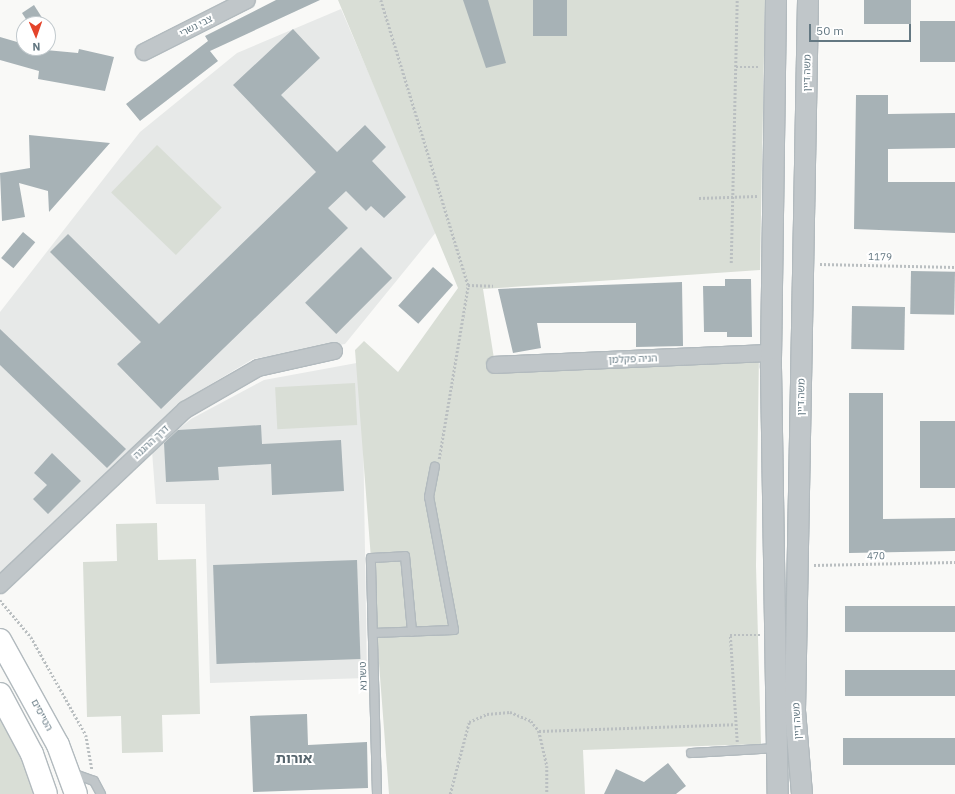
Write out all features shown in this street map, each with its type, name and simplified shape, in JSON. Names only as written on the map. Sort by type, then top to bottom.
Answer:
[{"type":"main road","name":"הטייסים","points":[[0,640],[58,745],[76,794]]},
{"type":"main road","points":[[0,694],[32,754],[46,794]]},
{"type":"street","name":"צבי נשרי","points":[[144,52],[247,0]]},
{"type":"street","points":[[776,0],[772,353],[775,748],[778,794]]},
{"type":"street","name":"משה דיין","points":[[802,794],[795,710],[808,0]]},
{"type":"street","name":"דרך ההגנה","points":[[0,585],[185,410],[258,368],[334,350]]},
{"type":"street","name":"הניה פקלמן","points":[[495,365],[772,353]]},
{"type":"lane","points":[[373,633],[454,630],[429,497],[435,467]]},
{"type":"lane","name":"טשרנא","points":[[377,794],[371,558],[405,556],[412,632]]},
{"type":"lane","points":[[691,753],[798,747]]},
{"type":"lane","points":[[69,772],[94,781],[101,794]]},
{"type":"path","points":[[380,0],[468,285],[441,454],[435,467]]},
{"type":"path","points":[[731,263],[737,0]]},
{"type":"path","points":[[736,66],[764,67]]},
{"type":"path","points":[[699,198],[763,196]]},
{"type":"path","name":"1179","points":[[804,263],[955,267]]},
{"type":"path","points":[[468,285],[493,286]]},
{"type":"path","name":"470","points":[[798,565],[955,562]]},
{"type":"path","points":[[0,600],[31,637],[86,735],[94,781]]},
{"type":"path","points":[[738,750],[730,635],[762,635]]},
{"type":"path","points":[[450,794],[469,722],[482,715],[510,712],[531,721],[539,731],[547,766],[547,794]]},
{"type":"path","points":[[539,731],[735,724]]},
{"type":"shaded area","points":[[338,0],[765,0],[760,270],[483,289],[495,365],[759,353],[756,566],[761,744],[583,750],[585,794],[389,794],[355,350],[364,341],[398,372],[458,288]]},
{"type":"shaded area","points":[[341,9],[437,231],[345,344],[253,359],[181,402],[0,585],[0,312],[140,132],[237,53]]},
{"type":"shaded area","points":[[157,145],[222,208],[176,255],[111,192]]},
{"type":"shaded area","points":[[362,362],[367,678],[210,683],[205,504],[156,504],[152,451],[191,419],[264,380]]},
{"type":"shaded area","points":[[355,383],[357,425],[277,429],[275,387]]},
{"type":"shaded area","points":[[157,523],[158,560],[196,559],[200,714],[162,715],[163,752],[122,753],[121,716],[87,717],[83,562],[117,561],[116,524]]},
{"type":"shaded area","points":[[0,705],[41,794],[0,794]]},
{"type":"building","points":[[276,0],[320,0],[210,51],[218,61],[140,121],[126,104],[208,41],[205,36]]},
{"type":"building","points":[[463,0],[488,0],[506,63],[486,68]]},
{"type":"building","points":[[533,0],[567,0],[567,36],[533,36]]},
{"type":"building","points":[[864,0],[911,0],[911,24],[864,24]]},
{"type":"building","points":[[34,5],[41,16],[24,16],[22,13]]},
{"type":"building","points":[[920,21],[955,21],[955,62],[920,62]]},
{"type":"building","points":[[293,29],[320,58],[281,95],[337,152],[365,125],[386,147],[372,161],[406,197],[384,218],[371,206],[366,211],[346,191],[328,208],[348,228],[161,409],[117,364],[141,342],[50,252],[68,234],[159,324],[316,172],[233,85]]},
{"type":"building","points":[[0,37],[16,42],[16,56],[56,56],[56,51],[78,53],[79,49],[114,57],[105,91],[38,79],[39,71],[0,60]]},
{"type":"building","points":[[856,95],[888,95],[888,114],[955,113],[955,148],[888,149],[888,182],[955,182],[955,233],[854,229]]},
{"type":"building","points":[[29,135],[110,143],[49,212],[48,191],[19,183],[25,217],[2,221],[0,173],[30,168]]},
{"type":"building","points":[[23,232],[35,242],[13,268],[1,258]]},
{"type":"building","points":[[361,247],[392,278],[336,334],[305,303]]},
{"type":"building","points":[[433,267],[453,285],[418,324],[398,306]]},
{"type":"building","points":[[911,271],[955,272],[954,315],[910,314]]},
{"type":"building","points":[[725,279],[751,279],[752,337],[727,337],[727,332],[704,332],[703,286],[725,286]]},
{"type":"building","points":[[682,282],[683,346],[636,347],[636,323],[537,323],[541,348],[513,353],[498,289]]},
{"type":"building","points":[[852,306],[905,307],[904,350],[851,349]]},
{"type":"building","points":[[0,329],[126,449],[107,468],[0,365]]},
{"type":"building","points":[[849,393],[883,393],[883,519],[955,518],[955,551],[849,553]]},
{"type":"building","points":[[920,421],[955,421],[955,488],[920,488]]},
{"type":"building","points":[[261,425],[262,444],[341,440],[344,491],[272,495],[271,464],[218,467],[219,480],[166,482],[164,443],[178,430]]},
{"type":"building","points":[[52,453],[81,481],[48,514],[33,499],[47,485],[34,473]]},
{"type":"building","points":[[357,560],[360,659],[217,664],[213,565]]},
{"type":"building","points":[[845,606],[955,606],[955,632],[845,632]]},
{"type":"building","points":[[845,670],[955,670],[955,696],[845,696]]},
{"type":"building","points":[[307,714],[308,745],[367,742],[368,788],[253,792],[250,716]]},
{"type":"building","points":[[843,738],[955,738],[955,765],[843,765]]},
{"type":"building","points":[[668,763],[686,786],[676,794],[604,794],[616,769],[644,782]]},
{"type":"district","name":"אורות","points":[[294,758]]}]
